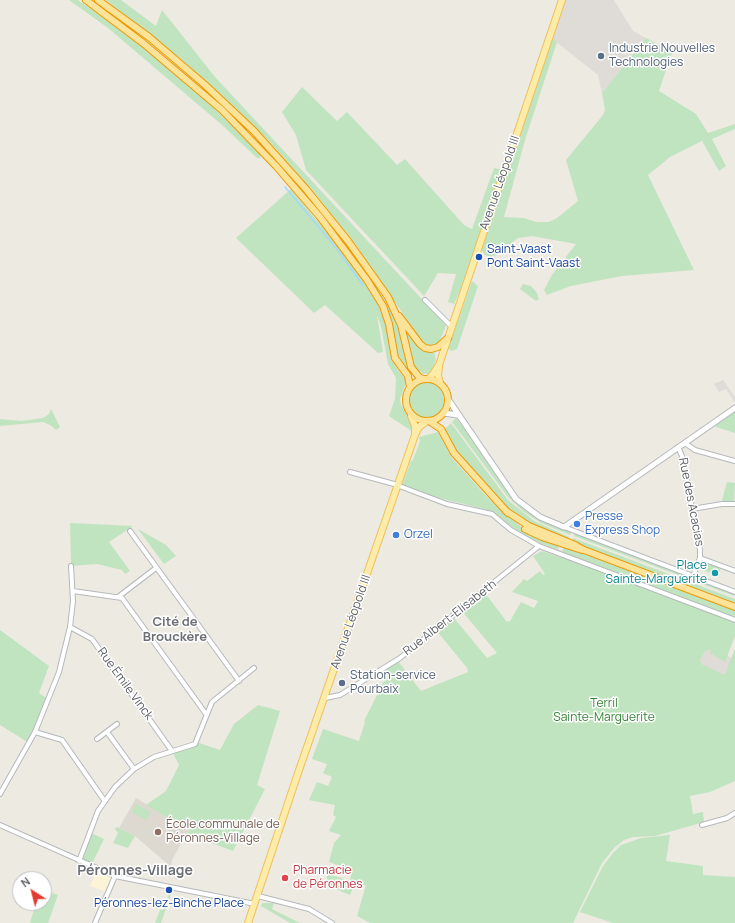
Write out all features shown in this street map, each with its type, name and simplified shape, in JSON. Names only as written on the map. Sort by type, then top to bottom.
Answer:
[{"type":"highway","points":[[86,0],[143,43],[222,110],[276,166],[320,217],[367,280],[383,306],[389,324],[395,358],[408,376],[410,387],[405,398],[408,410],[412,416],[419,420],[428,421],[441,429],[454,453],[506,511],[529,526],[584,550],[735,608]]},
{"type":"highway","points":[[98,0],[176,60],[254,132],[326,213],[373,276],[397,314],[405,337],[410,364],[416,373],[426,379],[440,383],[446,391],[448,400],[443,414],[441,429]]},
{"type":"highway","points":[[397,314],[404,320],[420,344],[425,348],[431,349],[438,347],[448,338]]},
{"type":"highway","points":[[410,387],[426,379]]},
{"type":"highway","points":[[428,421],[443,414]]},
{"type":"main road","name":"Avenue Léopold III","points":[[440,383],[438,375],[439,365],[562,0]]},
{"type":"main road","name":"Avenue Léopold III","points":[[426,379],[433,374],[439,365]]},
{"type":"main road","name":"Avenue Léopold III","points":[[412,416],[415,426],[415,435]]},
{"type":"main road","name":"Avenue Léopold III","points":[[248,923],[397,485],[415,435],[419,427],[428,421]]},
{"type":"street","points":[[425,300],[452,327]]},
{"type":"street","points":[[448,400],[516,499],[540,517],[693,576],[735,590]]},
{"type":"street","points":[[564,527],[735,408]]},
{"type":"street","points":[[443,414],[457,415]]},
{"type":"street","points":[[685,443],[692,450],[735,461]]},
{"type":"street","name":"Rue des Acacias","points":[[678,447],[682,456],[700,550],[700,558]]},
{"type":"street","points":[[350,472],[397,485],[447,504],[492,514],[511,530],[539,546],[735,620]]},
{"type":"street","points":[[692,509],[735,504]]},
{"type":"street","points":[[130,531],[239,681]]},
{"type":"street","name":"Rue Albert-Elisabeth","points":[[325,698],[340,695],[400,658],[539,546]]},
{"type":"street","points":[[693,576],[700,558],[735,571]]},
{"type":"street","points":[[0,794],[35,732],[56,682],[70,627],[73,592],[71,566]]},
{"type":"street","points":[[118,597],[156,568]]},
{"type":"street","points":[[73,592],[118,597],[127,603],[206,714]]},
{"type":"street","name":"Rue Émile Vinck","points":[[70,627],[92,639],[172,751]]},
{"type":"street","points":[[79,860],[93,822],[104,800],[119,782],[134,769],[154,757],[195,744],[213,700],[254,668]]},
{"type":"street","points":[[329,686],[336,695]]},
{"type":"street","points":[[97,739],[117,724]]},
{"type":"street","points":[[35,732],[62,740],[104,800]]},
{"type":"street","points":[[107,732],[134,769]]},
{"type":"street","points":[[702,825],[727,818],[735,813]]},
{"type":"street","points":[[0,825],[115,876],[255,904]]},
{"type":"street","points":[[95,923],[115,876]]},
{"type":"street","points":[[258,896],[309,909],[332,923]]},
{"type":"shaded area","points":[[562,0],[614,0],[633,31],[646,38],[602,93],[598,75],[550,37]]},
{"type":"shaded area","points":[[723,380],[735,397],[735,403],[726,389],[719,392],[714,384]]},
{"type":"shaded area","points":[[704,646],[733,658],[726,677],[696,665]]},
{"type":"shaded area","name":"École communale de Péronnes-Village","points":[[136,798],[189,830],[172,860],[171,867],[135,836],[119,828]]},
{"type":"shaded area","points":[[98,869],[115,876],[107,892],[90,886]]},
{"type":"green space","points":[[69,0],[78,0],[142,45],[215,109],[261,155],[260,158],[257,158],[222,125],[108,28]]},
{"type":"green space","points":[[105,0],[121,0],[156,26],[162,10],[215,77],[446,325],[440,341],[433,347],[422,342],[356,245],[313,191],[268,140],[181,59]]},
{"type":"green space","points":[[550,37],[557,42],[525,140],[504,217],[524,218],[536,222],[549,222],[557,218],[578,201],[566,160],[603,115],[605,110],[602,93],[646,38],[672,52],[659,91],[696,114],[708,133],[735,124],[735,129],[712,139],[726,166],[719,171],[702,141],[670,157],[648,175],[694,270],[622,276],[571,286],[547,295],[544,290],[552,275],[576,244],[532,236],[518,238],[498,254],[491,257],[485,255],[479,246],[454,304],[448,302],[456,274],[438,273],[424,296],[306,170],[296,135],[282,112],[302,87],[337,121],[347,112],[397,165],[405,159],[464,225],[472,229],[494,168],[504,170]]},
{"type":"green space","points":[[291,189],[337,245],[377,301],[386,325],[390,352],[396,367],[405,379],[406,383],[400,399],[401,405],[411,423],[413,432],[389,416],[395,399],[396,378],[388,364],[381,326],[377,315],[383,352],[378,353],[325,305],[314,313],[236,238]]},
{"type":"green space","points":[[367,272],[397,320],[410,370],[408,372],[397,355],[394,333],[385,304],[365,273]]},
{"type":"green space","points":[[472,281],[478,286],[457,349],[452,351],[448,349]]},
{"type":"green space","points":[[523,284],[531,286],[537,293],[539,299],[536,301],[520,289]]},
{"type":"green space","points":[[402,320],[415,338],[434,350],[436,360],[431,373],[423,374],[414,367]]},
{"type":"green space","points":[[426,382],[436,385],[441,390],[444,400],[441,410],[436,415],[426,418],[416,415],[411,410],[408,400],[411,390],[416,385]]},
{"type":"green space","points":[[51,409],[60,427],[56,430],[43,422],[0,426],[0,419],[21,421],[43,418],[49,414]]},
{"type":"green space","points":[[735,412],[735,433],[716,427],[716,425]]},
{"type":"green space","points":[[456,418],[474,441],[513,499],[537,518],[571,532],[570,535],[541,523],[524,512],[508,497],[452,422]]},
{"type":"green space","points":[[451,423],[508,500],[534,521],[569,537],[568,540],[539,529],[511,512],[503,504],[456,451],[445,429]]},
{"type":"green space","points":[[438,432],[452,458],[487,497],[526,531],[559,545],[558,550],[525,537],[494,513],[485,509],[431,496],[402,485],[420,441],[419,437]]},
{"type":"green space","points":[[727,482],[735,483],[734,502],[724,502],[722,500]]},
{"type":"green space","points":[[70,523],[133,526],[109,542],[130,571],[125,574],[122,570],[97,564],[71,566]]},
{"type":"green space","points":[[138,529],[166,545],[176,556],[164,564]]},
{"type":"green space","points":[[575,533],[734,594],[734,596],[574,536]]},
{"type":"green space","points":[[573,538],[735,599],[735,605],[582,547],[572,542]]},
{"type":"green space","points":[[564,547],[735,610],[735,618],[562,552]]},
{"type":"green space","name":"Terril Sainte-Marguerite","points":[[542,551],[559,557],[560,556],[735,622],[735,636],[725,662],[710,653],[711,649],[705,651],[700,660],[701,664],[725,675],[735,648],[735,781],[710,792],[690,796],[693,814],[703,812],[704,822],[655,836],[633,837],[624,840],[615,847],[602,863],[573,923],[370,923],[357,916],[366,885],[354,886],[350,895],[330,887],[324,887],[328,874],[350,881],[352,870],[329,862],[334,843],[341,835],[329,831],[336,817],[333,815],[335,805],[309,800],[317,782],[328,786],[332,777],[323,773],[327,764],[312,759],[323,729],[359,741],[365,722],[364,721],[386,677],[383,671],[398,661],[421,691],[468,672],[467,668],[437,631],[454,618],[487,658],[497,653],[462,611],[485,593],[507,622],[510,621],[521,602],[534,608],[538,601],[512,592],[524,579],[527,581],[540,571],[543,575],[545,574],[533,556]]},
{"type":"green space","points":[[703,562],[721,568],[718,576],[700,569]]},
{"type":"green space","points":[[0,630],[49,666],[39,693],[49,700],[29,743],[0,725]]},
{"type":"green space","points":[[258,705],[280,711],[257,785],[265,789],[233,851],[187,834],[189,830],[146,805],[166,791],[179,765],[172,751],[196,742],[220,750],[234,724]]},
{"type":"green space","points":[[136,804],[151,812],[146,820],[132,812]]},
{"type":"green space","points":[[117,827],[135,836],[128,848],[113,843],[118,833],[115,829]]},
{"type":"green space","points":[[89,832],[104,839],[91,866],[79,861]]},
{"type":"green space","points":[[670,835],[666,861],[703,866],[703,875],[735,877],[735,923],[613,923],[580,912],[603,866],[621,845],[641,838]]},
{"type":"green space","points":[[171,888],[173,888],[161,923],[155,923],[160,910],[163,910]]},
{"type":"green space","points":[[52,893],[58,895],[48,923],[30,923],[34,911],[52,911]]},
{"type":"green space","points":[[262,903],[274,903],[272,909],[300,923],[290,923],[261,906]]},
{"type":"waterway","points":[[285,187],[333,244],[363,285]]},
{"type":"place","name":"Industrie Nouvelles Technologies","points":[[601,56]]},
{"type":"place","name":"Saint-Vaast Pont Saint-Vaast","points":[[479,257]]},
{"type":"place","name":"Presse Express Shop","points":[[577,524]]},
{"type":"place","name":"Orzel","points":[[396,535]]},
{"type":"place","name":"Place Sainte-Marguerite","points":[[715,573]]},
{"type":"place","name":"Station-service Pourbaix","points":[[342,683]]},
{"type":"place","name":"École communale de Péronnes-Village","points":[[158,832]]},
{"type":"place","name":"Pharmacie de Péronnes","points":[[285,878]]},
{"type":"place","name":"Péronnes-lez-Binche Place","points":[[169,890]]},
{"type":"district","name":"Cité de Brouckère","points":[[175,630]]},
{"type":"district","name":"Péronnes-Village","points":[[135,871]]}]
